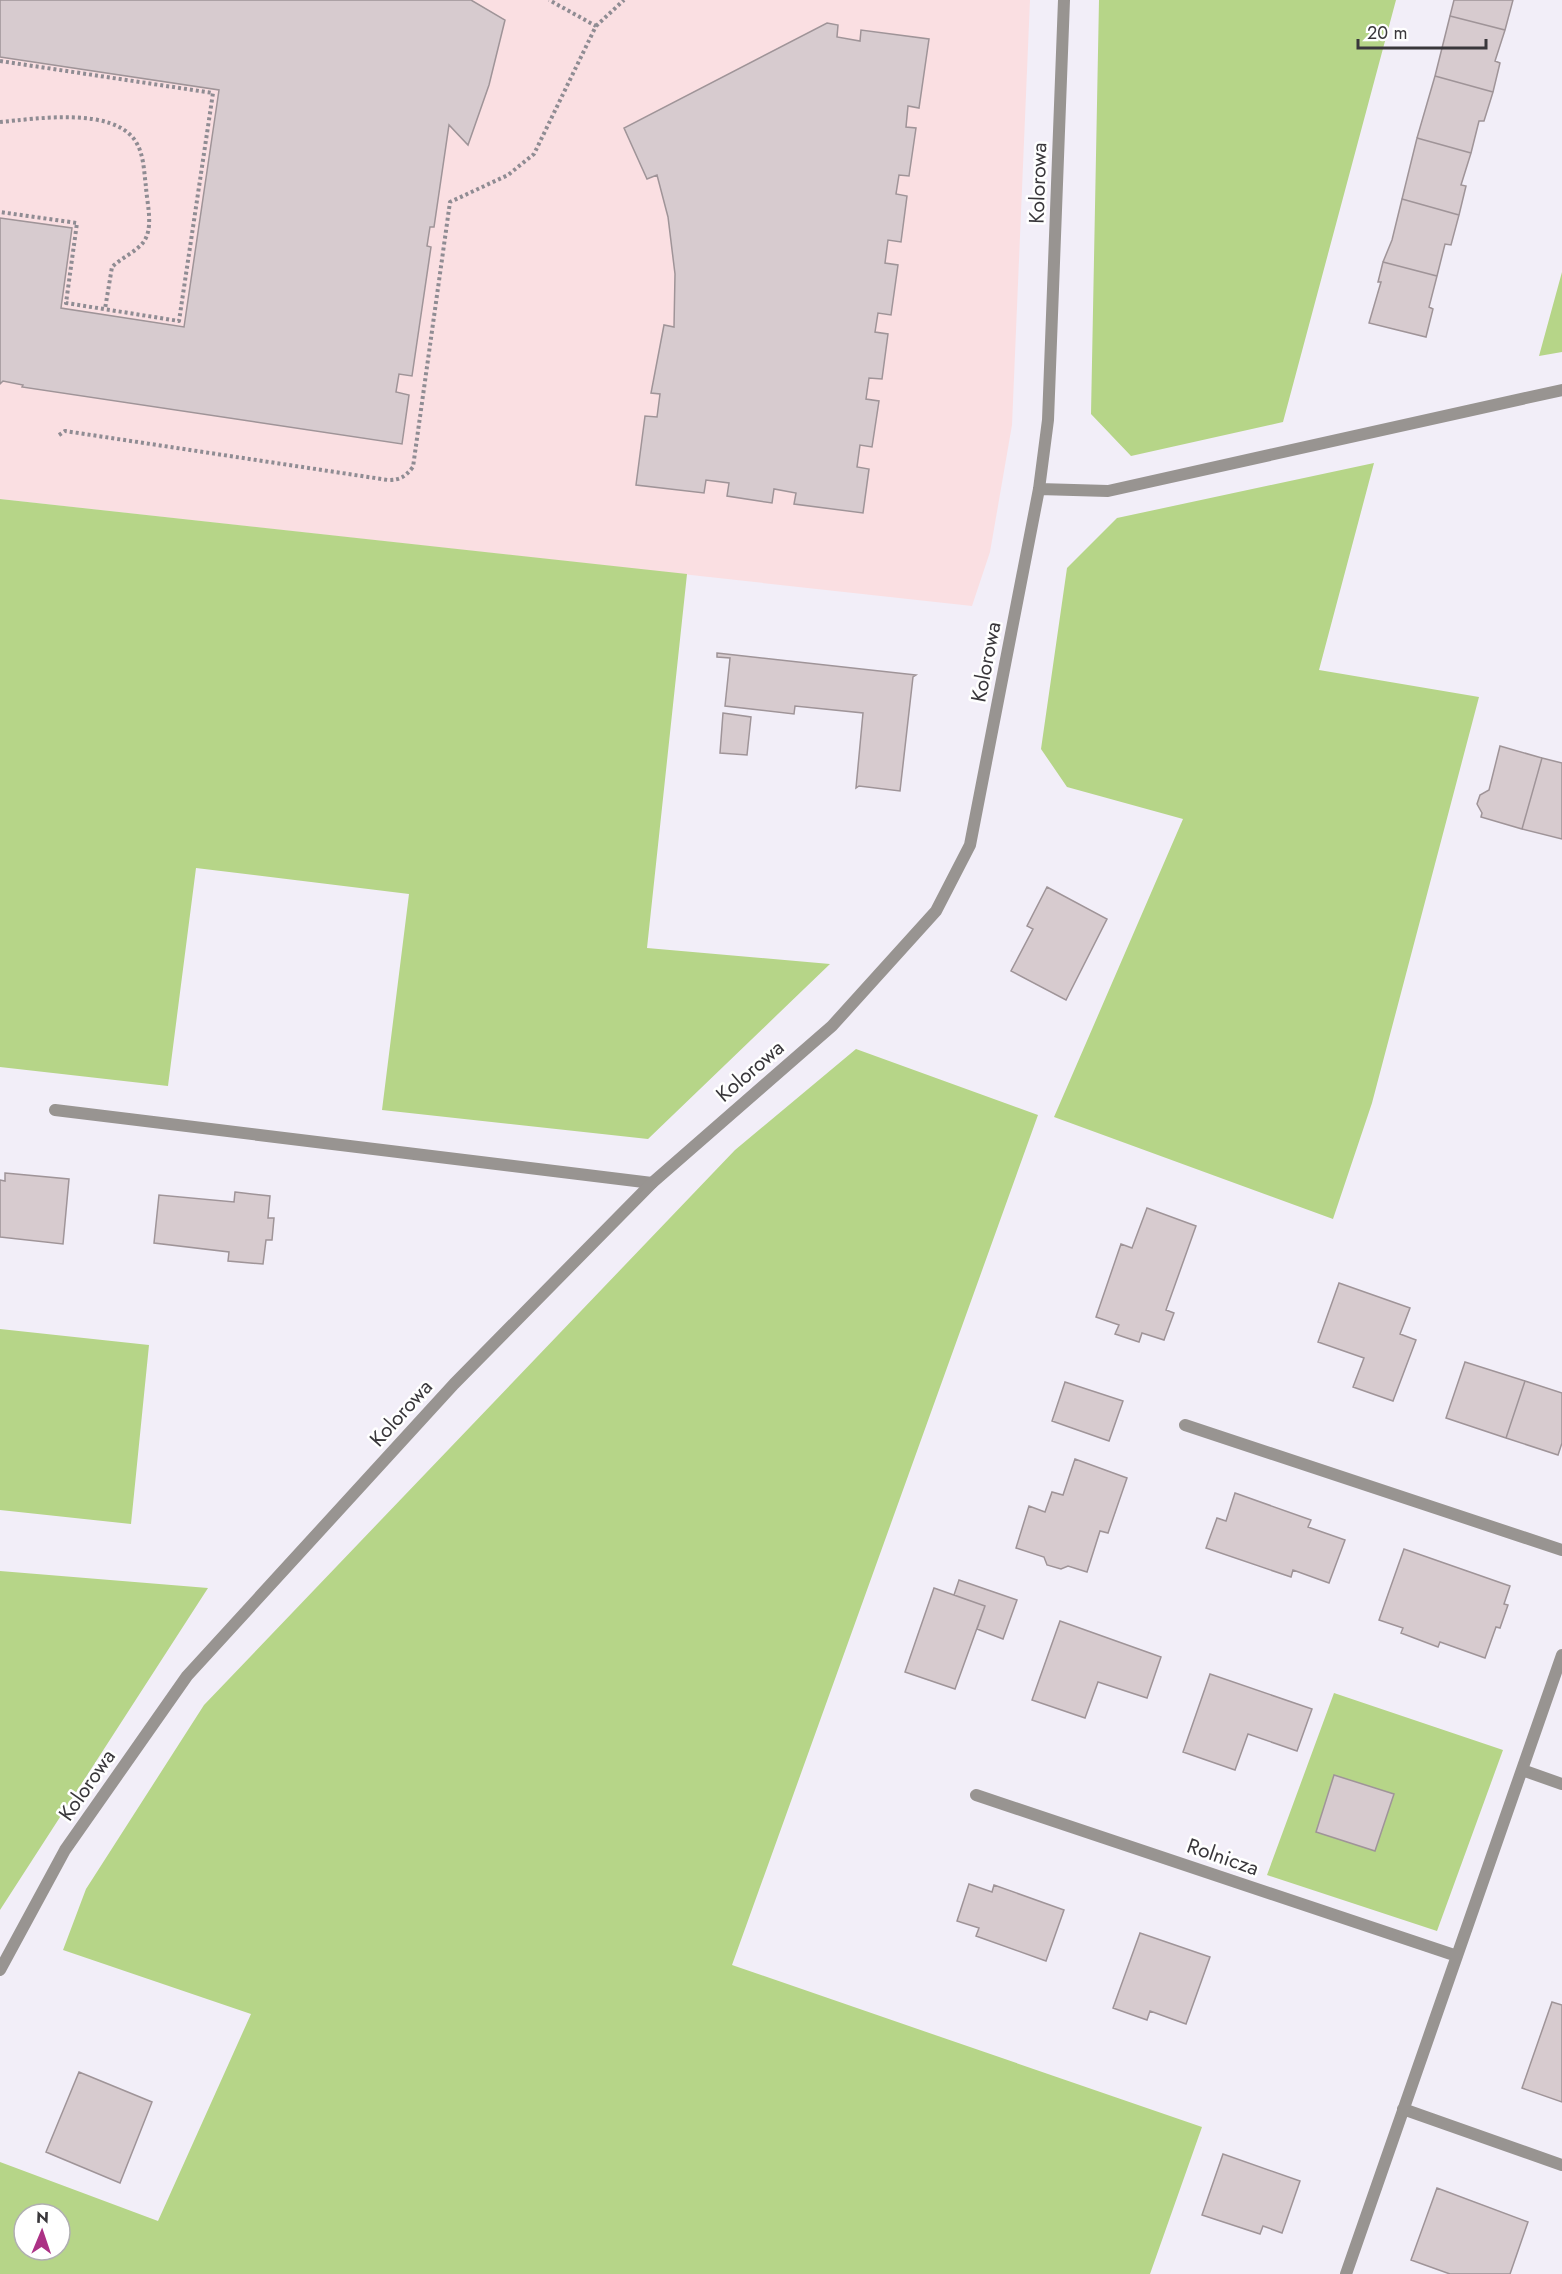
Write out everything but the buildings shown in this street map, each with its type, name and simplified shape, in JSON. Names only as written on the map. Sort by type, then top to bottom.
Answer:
[{"type":"street","name":"Kolorowa","points":[[0,1970],[65,1850],[187,1676],[454,1384],[652,1183],[832,1026],[936,911],[970,845],[1039,489],[1048,420],[1064,0]]},
{"type":"street","points":[[1039,489],[1108,491],[1562,390]]},
{"type":"street","points":[[55,1110],[652,1183]]},
{"type":"street","points":[[1185,1425],[1562,1550]]},
{"type":"street","points":[[1346,2274],[1562,1655]]},
{"type":"street","points":[[1522,1770],[1562,1784]]},
{"type":"street","name":"Rolnicza","points":[[976,1795],[1457,1956]]},
{"type":"street","points":[[1403,2109],[1562,2165]]},
{"type":"path","points":[[549,0],[596,26]]},
{"type":"path","points":[[60,435],[65,431],[388,480],[399,480],[406,476],[413,467],[450,202],[508,175],[534,154],[596,26],[624,0]]},
{"type":"path","points":[[0,62],[213,93],[179,321],[66,303],[77,223],[0,212]]},
{"type":"path","points":[[0,122],[38,117],[75,117],[124,129],[136,142],[143,161],[149,230],[142,244],[112,267],[105,309]]},
{"type":"shaded area","points":[[0,0],[1030,0],[1012,425],[990,552],[972,606],[0,499]]},
{"type":"green space","points":[[1099,0],[1396,0],[1283,422],[1131,456],[1091,414]]},
{"type":"green space","points":[[1562,272],[1562,352],[1539,356]]},
{"type":"green space","points":[[1374,463],[1319,670],[1479,697],[1372,1103],[1333,1219],[1054,1117],[1183,819],[1067,787],[1041,749],[1067,568],[1117,518]]},
{"type":"green space","points":[[0,499],[687,574],[647,948],[830,964],[648,1139],[382,1110],[409,894],[196,868],[168,1086],[0,1067]]},
{"type":"green space","points":[[856,1049],[1038,1115],[732,1965],[1202,2127],[1150,2274],[0,2274],[0,2162],[158,2221],[251,2014],[63,1950],[86,1889],[204,1705],[735,1150]]},
{"type":"green space","points":[[0,1329],[149,1345],[131,1524],[0,1510]]},
{"type":"green space","points":[[0,1571],[208,1588],[0,1910]]},
{"type":"green space","points":[[1334,1693],[1503,1750],[1437,1931],[1267,1875]]}]
